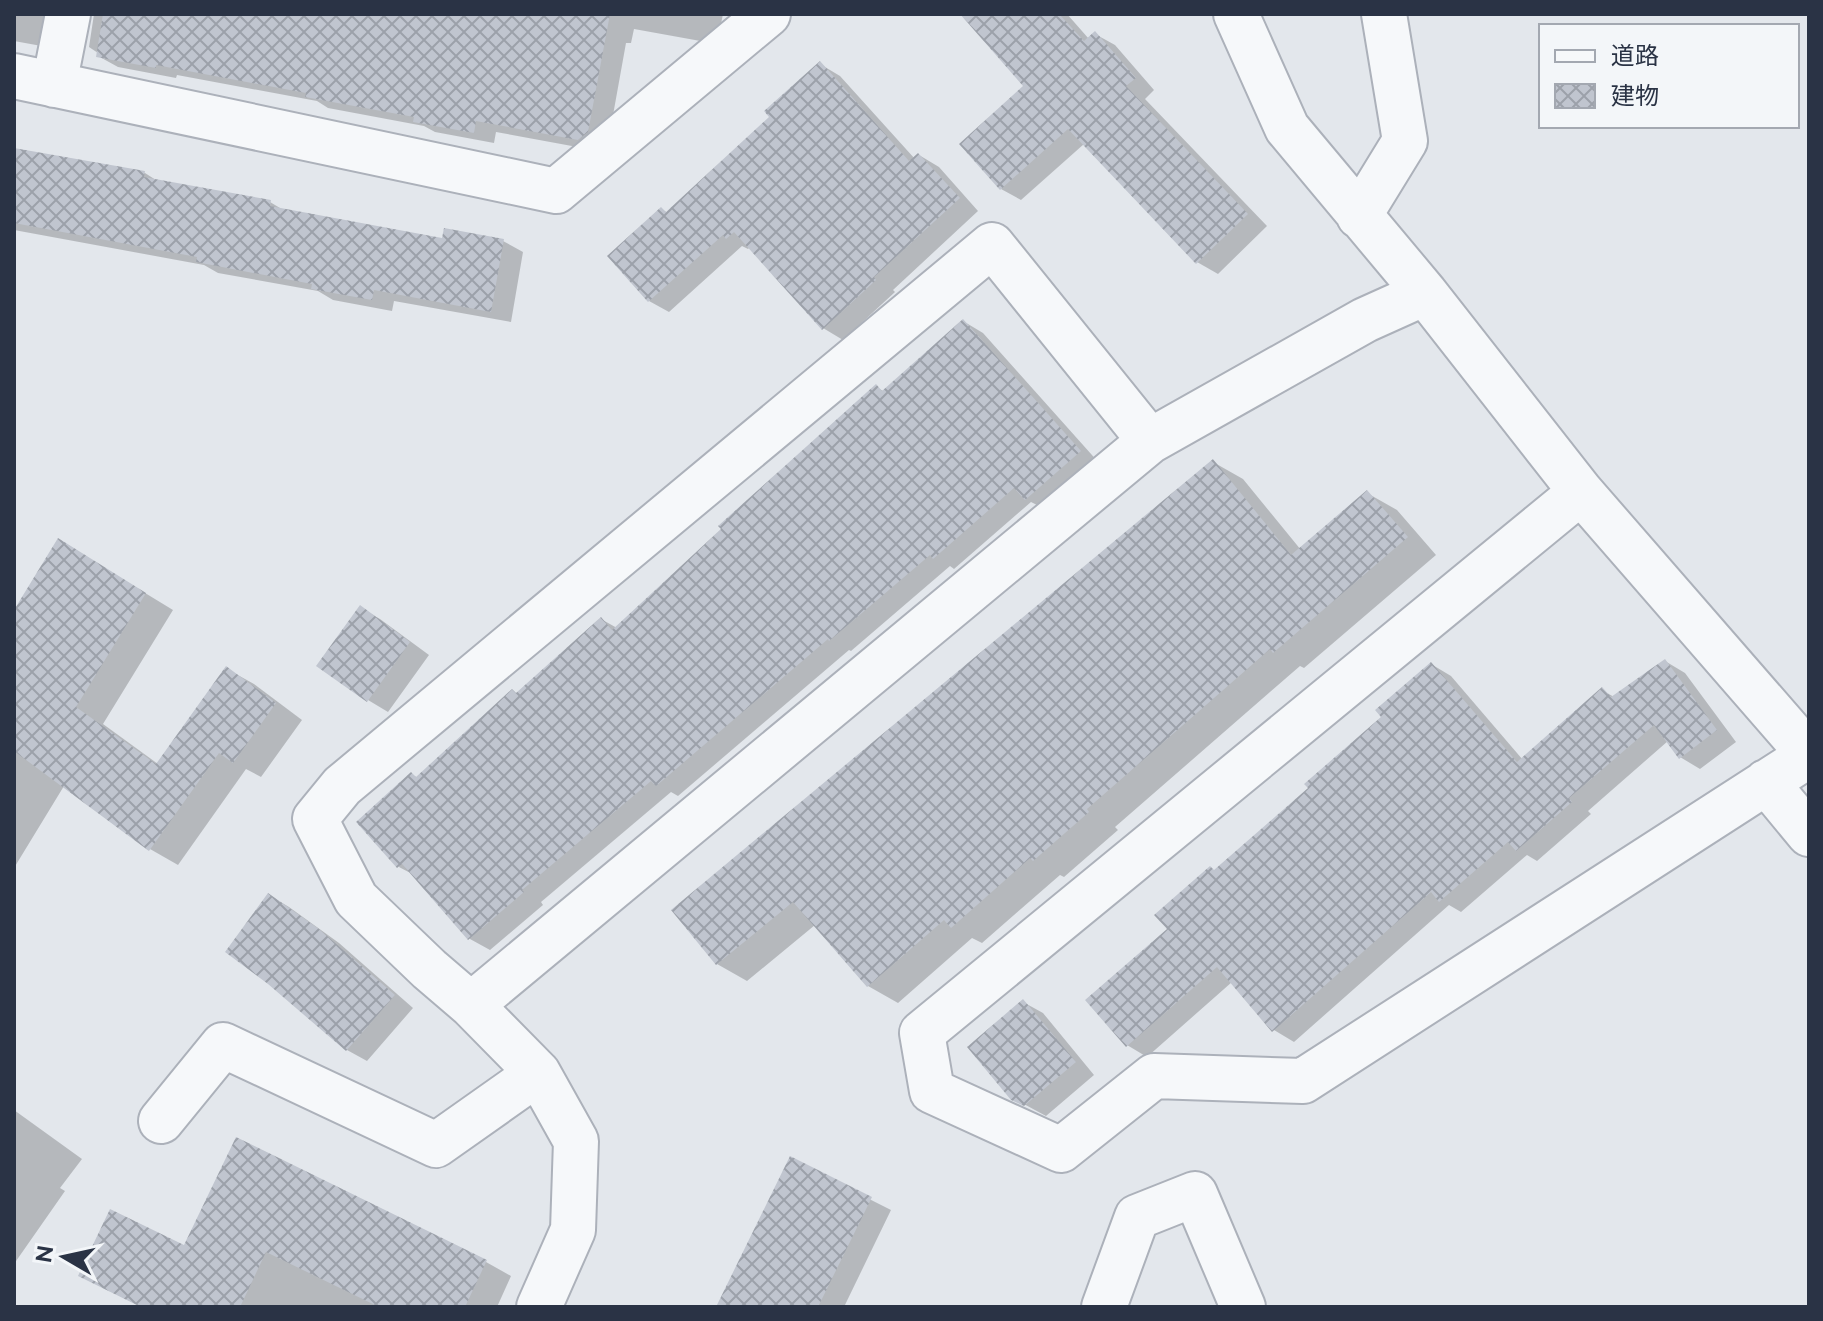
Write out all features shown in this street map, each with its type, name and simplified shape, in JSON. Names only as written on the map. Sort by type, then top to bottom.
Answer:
[{"type":"street","points":[[68,14],[34,80],[556,191],[768,14]]},
{"type":"street","points":[[1236,14],[1287,128],[1425,293],[1581,492],[1809,754],[1303,1081],[1154,1076],[1061,1150],[932,1091],[922,1033],[1581,492]]},
{"type":"street","points":[[1359,216],[1405,141],[1384,14]]},
{"type":"street","points":[[539,1307],[573,1230],[576,1141],[538,1073],[471,1005],[356,899],[315,819],[342,786],[992,245],[1150,441]]},
{"type":"street","points":[[471,1005],[1150,441],[1365,320],[1425,293]]},
{"type":"street","points":[[1766,782],[1809,834]]},
{"type":"street","points":[[161,1121],[223,1045],[436,1145],[538,1073]]},
{"type":"street","points":[[1104,1307],[1137,1217],[1195,1194],[1243,1307]]},
{"type":"building","points":[[103,14],[610,14],[588,132],[578,140],[476,121],[474,133],[413,122],[414,117],[305,97],[306,93],[96,57]]},
{"type":"building","points":[[960,14],[1059,14],[1084,41],[1095,31],[1136,78],[1126,86],[1248,214],[1196,264],[1068,129],[1000,190],[959,144],[1023,86]]},
{"type":"building","points":[[820,61],[909,161],[918,153],[960,198],[822,330],[734,232],[726,239],[723,235],[648,302],[607,256],[661,207],[666,212],[769,117],[764,111]]},
{"type":"building","points":[[14,148],[145,171],[144,177],[271,200],[270,206],[442,238],[444,228],[504,239],[491,312],[374,290],[372,300],[311,289],[312,284],[196,262],[197,257],[14,223]]},
{"type":"building","points":[[963,319],[1081,451],[1025,500],[1014,488],[933,559],[930,555],[656,786],[651,781],[468,940],[402,864],[397,868],[356,822],[411,772],[416,777],[512,689],[516,693],[601,617],[612,630],[721,529],[718,526],[876,384],[882,391]]},
{"type":"building","points":[[1213,459],[1291,555],[1367,490],[1408,537],[1273,653],[1270,649],[1087,809],[1089,812],[1033,861],[1030,858],[951,928],[944,920],[867,987],[793,902],[716,965],[671,910]]},
{"type":"building","points":[[58,538],[146,593],[76,707],[156,764],[226,666],[276,703],[233,763],[219,753],[149,851],[14,751],[14,610]]},
{"type":"building","points":[[360,605],[410,642],[367,702],[316,666]]},
{"type":"building","points":[[1665,659],[1717,730],[1679,759],[1654,725],[1569,798],[1572,802],[1516,851],[1508,842],[1439,902],[1431,892],[1272,1032],[1217,967],[1126,1047],[1085,1000],[1167,929],[1154,915],[1210,866],[1214,870],[1308,788],[1304,784],[1381,717],[1375,710],[1431,662],[1517,762],[1602,687],[1611,697]]},
{"type":"building","points":[[268,893],[319,929],[395,995],[346,1051],[268,984],[225,952]]},
{"type":"building","points":[[1023,999],[1076,1062],[1024,1106],[1011,1100],[967,1047]]},
{"type":"building","points":[[236,1137],[487,1260],[465,1307],[379,1307],[266,1252],[240,1307],[141,1307],[78,1276],[110,1209],[184,1245]]},
{"type":"building","points":[[790,1156],[872,1197],[818,1307],[716,1307]]}]
